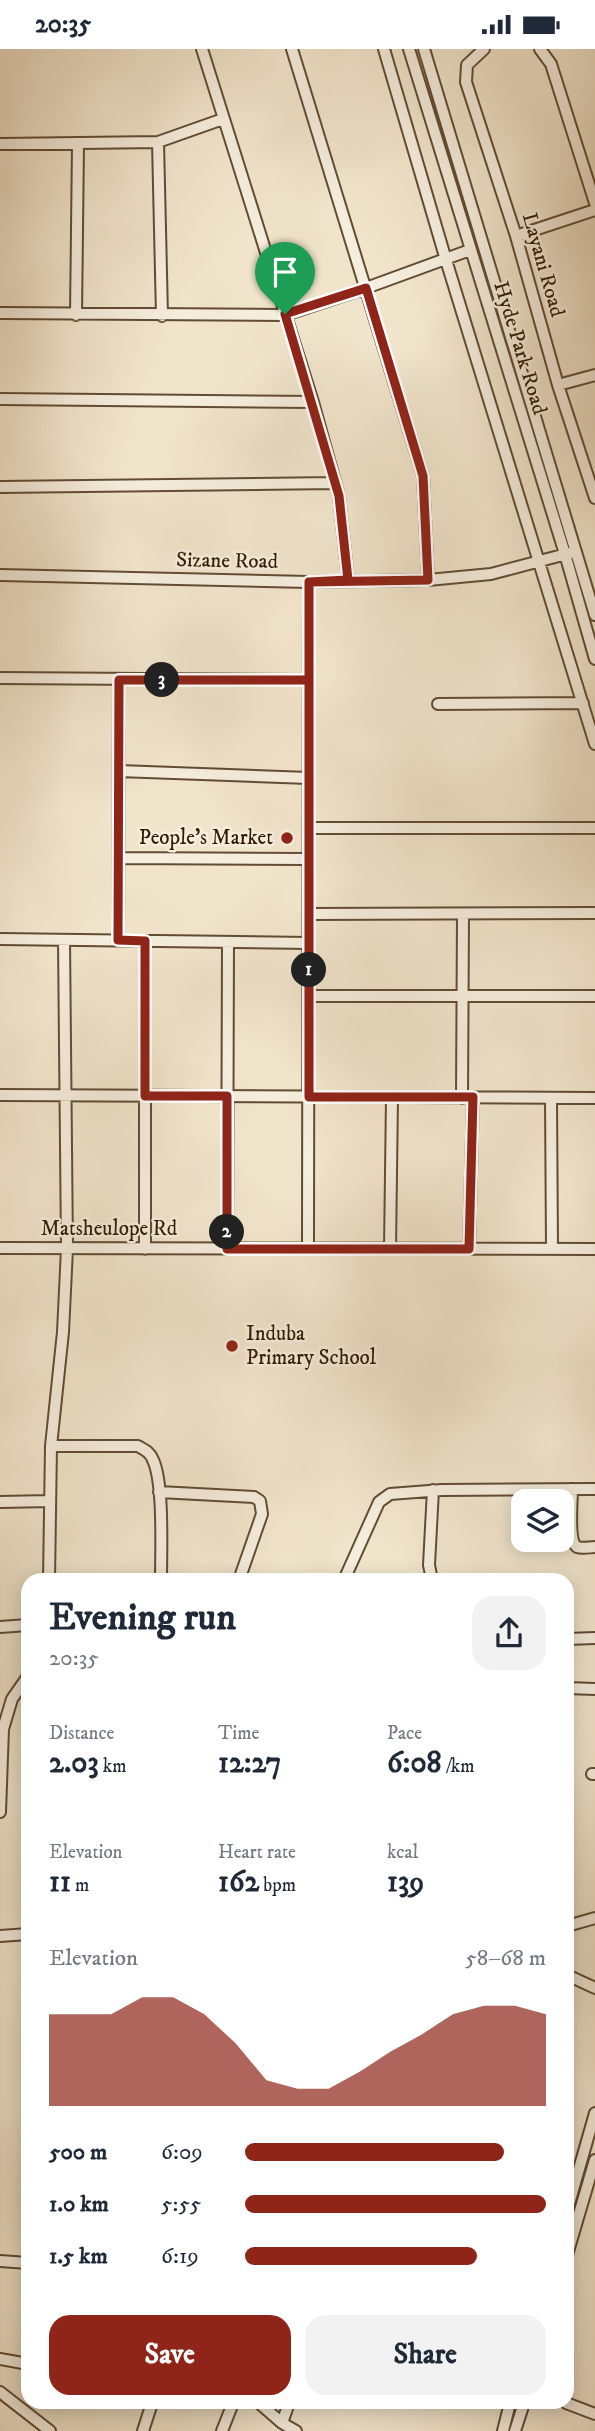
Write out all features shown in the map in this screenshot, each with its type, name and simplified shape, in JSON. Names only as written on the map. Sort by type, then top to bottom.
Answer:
[{"type":"street","points":[[202,49],[313,402],[339,496],[348,580]]},
{"type":"street","points":[[292,49],[423,476],[428,580]]},
{"type":"street","points":[[384,49],[595,744]]},
{"type":"street","name":"Hyde Park Road","points":[[409,49],[470,250],[570,553],[592,596],[595,615]]},
{"type":"street","name":"Hyde Park Road","points":[[424,49],[570,553],[577,600],[595,659]]},
{"type":"street","name":"Layani Road","points":[[484,49],[467,65],[466,82],[516,236],[558,385],[595,498]]},
{"type":"street","points":[[540,49],[551,64],[595,203]]},
{"type":"street","points":[[0,144],[158,142],[223,119]]},
{"type":"street","points":[[158,142],[162,316]]},
{"type":"street","points":[[76,315],[78,144]]},
{"type":"street","points":[[516,236],[595,210]]},
{"type":"street","points":[[0,313],[162,316],[285,314],[470,250]]},
{"type":"street","points":[[558,385],[595,375]]},
{"type":"street","points":[[0,399],[313,402]]},
{"type":"street","points":[[0,487],[335,484]]},
{"type":"street","name":"Sizane Road","points":[[0,575],[309,582],[428,580],[491,574],[570,553]]},
{"type":"street","points":[[308,1249],[309,582]]},
{"type":"street","points":[[577,600],[592,596]]},
{"type":"street","points":[[0,678],[309,680]]},
{"type":"street","points":[[118,940],[119,680]]},
{"type":"street","points":[[438,704],[583,703]]},
{"type":"street","points":[[119,771],[309,778]]},
{"type":"street","points":[[309,828],[595,828]]},
{"type":"street","points":[[118,858],[309,859]]},
{"type":"street","points":[[309,914],[595,913]]},
{"type":"street","points":[[463,915],[469,1249]]},
{"type":"street","points":[[0,939],[309,943]]},
{"type":"street","points":[[49,1573],[51,1446],[63,1332],[67,1248],[64,940]]},
{"type":"street","points":[[145,941],[145,1249]]},
{"type":"street","points":[[227,1249],[228,942]]},
{"type":"street","points":[[309,996],[595,996]]},
{"type":"street","points":[[0,1095],[595,1098]]},
{"type":"street","points":[[390,1249],[392,1097]]},
{"type":"street","points":[[551,1098],[552,1249]]},
{"type":"street","name":"Matsheulope Rd","points":[[0,1248],[595,1249]]},
{"type":"street","points":[[51,1446],[138,1446],[149,1452],[155,1462],[159,1492],[161,1573]]},
{"type":"street","points":[[347,1573],[379,1501],[390,1494],[433,1490],[511,1489]]},
{"type":"street","points":[[574,1489],[595,1489]]},
{"type":"street","points":[[431,1573],[433,1490]]},
{"type":"street","points":[[159,1492],[254,1497],[260,1501],[261,1514],[241,1573]]},
{"type":"street","points":[[0,1502],[50,1501]]},
{"type":"street","points":[[574,1543],[580,1548],[595,1547]]},
{"type":"street","points":[[0,1627],[21,1626]]},
{"type":"street","points":[[574,1639],[595,1638]]},
{"type":"street","points":[[0,1812],[1,1729],[12,1699],[21,1686]]},
{"type":"street","points":[[574,1688],[595,1689]]},
{"type":"street","points":[[574,1924],[595,1919]]},
{"type":"street","points":[[0,1936],[21,1934]]},
{"type":"street","points":[[574,1978],[595,1988]]},
{"type":"street","points":[[574,2186],[595,2113]]},
{"type":"street","points":[[574,2225],[595,2160]]},
{"type":"street","points":[[0,2260],[21,2262]]},
{"type":"street","points":[[0,2359],[21,2363]]},
{"type":"street","points":[[0,2392],[21,2408]]},
{"type":"street","points":[[574,2406],[595,2414]]},
{"type":"street","points":[[22,2409],[51,2431]]},
{"type":"street","points":[[143,2431],[150,2409]]},
{"type":"street","points":[[222,2431],[231,2409]]},
{"type":"street","points":[[266,2409],[296,2431]]},
{"type":"street","points":[[282,2423],[287,2409]]},
{"type":"street","points":[[503,2431],[508,2409]]},
{"type":"street","points":[[515,2431],[522,2409]]},
{"type":"place","name":"People's Market","points":[[287,838]]},
{"type":"place","name":"Induba Primary School","points":[[232,1346]]},
{"type":"route","points":[[285,314],[339,496],[348,580],[309,582],[309,680],[309,1097],[473,1097],[469,1249],[227,1249],[227,1096],[145,1096],[145,941],[118,940],[119,680],[309,680],[309,582],[428,580],[423,476],[366,288],[285,314]]}]
